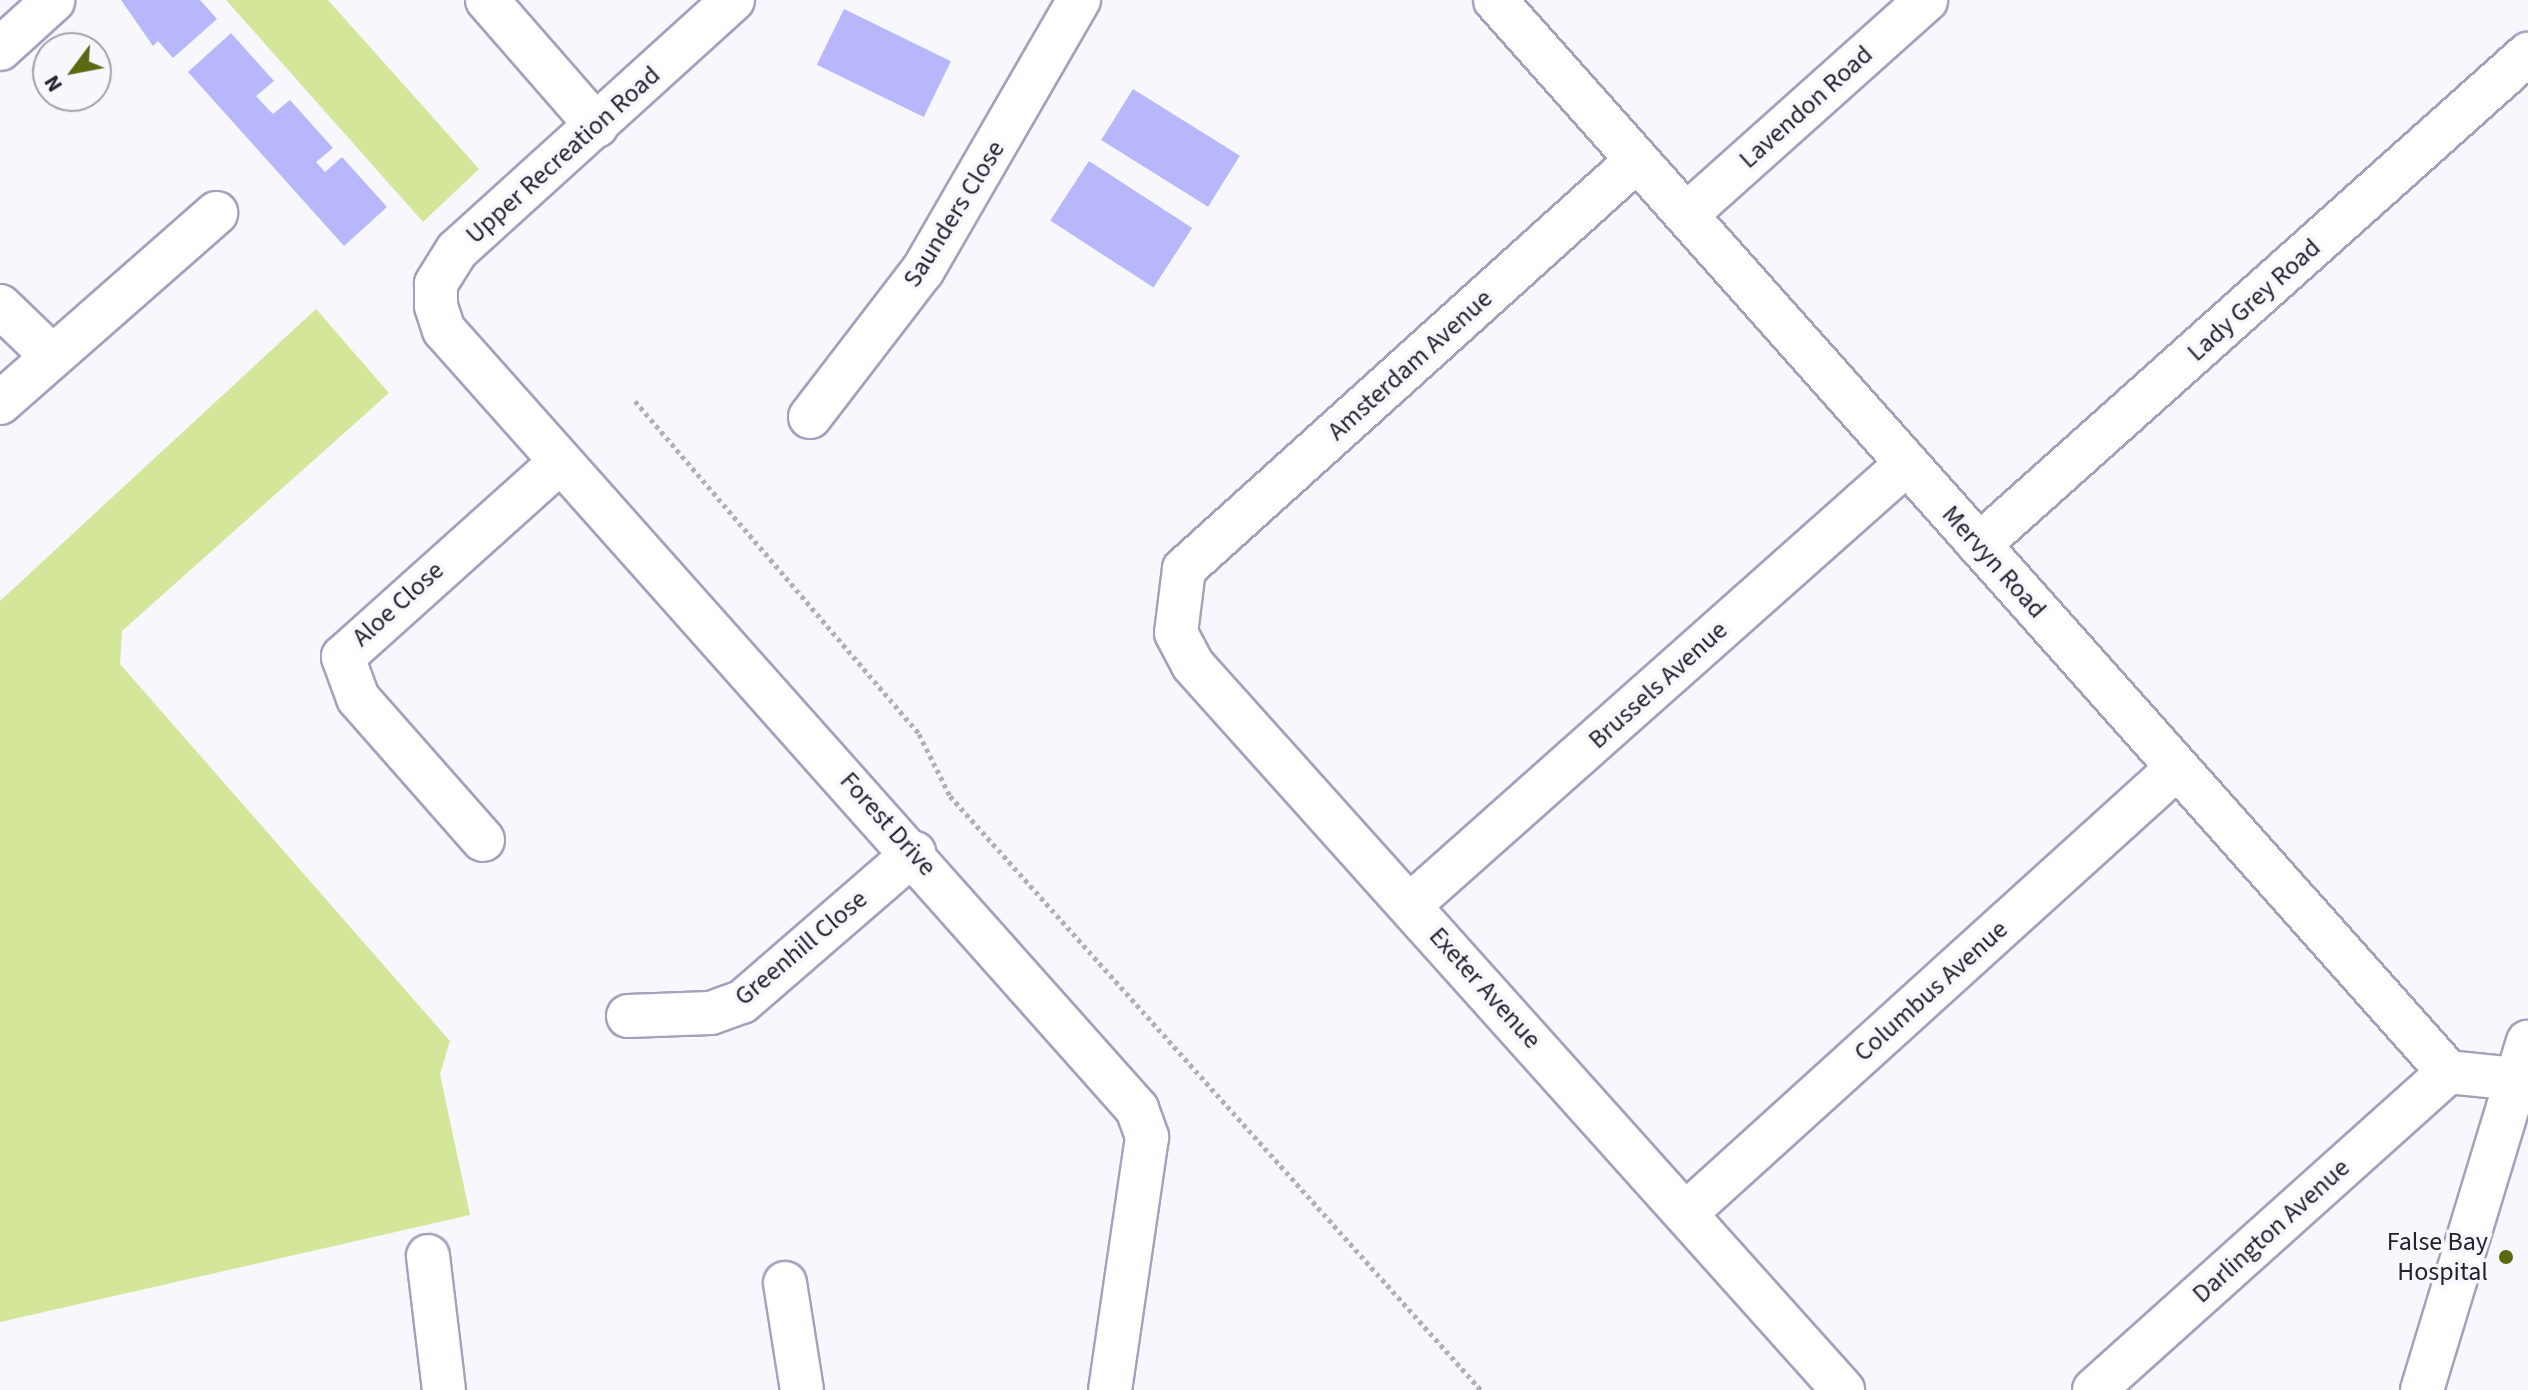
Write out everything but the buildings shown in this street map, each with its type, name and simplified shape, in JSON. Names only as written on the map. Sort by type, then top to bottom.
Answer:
[{"type":"street","points":[[487,0],[597,126]]},
{"type":"street","name":"Upper Recreation Road","points":[[444,330],[436,284],[457,250],[733,0]]},
{"type":"street","name":"Saunders Close","points":[[810,417],[923,270],[1079,0]]},
{"type":"street","name":"Mervyn Road","points":[[1495,0],[1636,161],[1687,214],[1905,465],[2448,1072]]},
{"type":"street","name":"Lavendon Road","points":[[1687,214],[1926,0]]},
{"type":"street","points":[[0,49],[53,1]]},
{"type":"street","name":"Lady Grey Road","points":[[1979,545],[2528,54]]},
{"type":"street","name":"Amsterdam Avenue","points":[[1184,569],[1636,161]]},
{"type":"street","points":[[0,403],[216,213]]},
{"type":"street","points":[[0,306],[52,356]]},
{"type":"street","name":"Forest Drive","points":[[444,330],[914,853],[1137,1109],[1147,1137],[1110,1390]]},
{"type":"street","name":"Aloe Close","points":[[483,840],[358,698],[343,657],[560,462]]},
{"type":"street","name":"Brussels Avenue","points":[[1410,905],[1905,465]]},
{"type":"street","name":"Exeter Avenue","points":[[1184,569],[1173,612],[1193,665],[1843,1390]]},
{"type":"street","name":"Columbus Avenue","points":[[1686,1213],[2177,768]]},
{"type":"street","name":"Greenhill Close","points":[[628,1016],[711,1013],[742,1002],[914,853]]},
{"type":"street","points":[[2422,1390],[2522,1061],[2448,1072]]},
{"type":"street","name":"Darlington Avenue","points":[[2094,1390],[2448,1072]]},
{"type":"street","points":[[428,1256],[444,1390]]},
{"type":"street","points":[[785,1283],[802,1390]]},
{"type":"path","points":[[635,401],[919,734],[950,796],[1481,1390]]},
{"type":"green space","points":[[226,0],[328,0],[479,169],[423,222]]},
{"type":"green space","points":[[316,309],[389,393],[122,631],[120,664],[450,1041],[440,1074],[470,1215],[0,1322],[0,601]]},
{"type":"place","name":"False Bay Hospital","points":[[2506,1257]]}]
